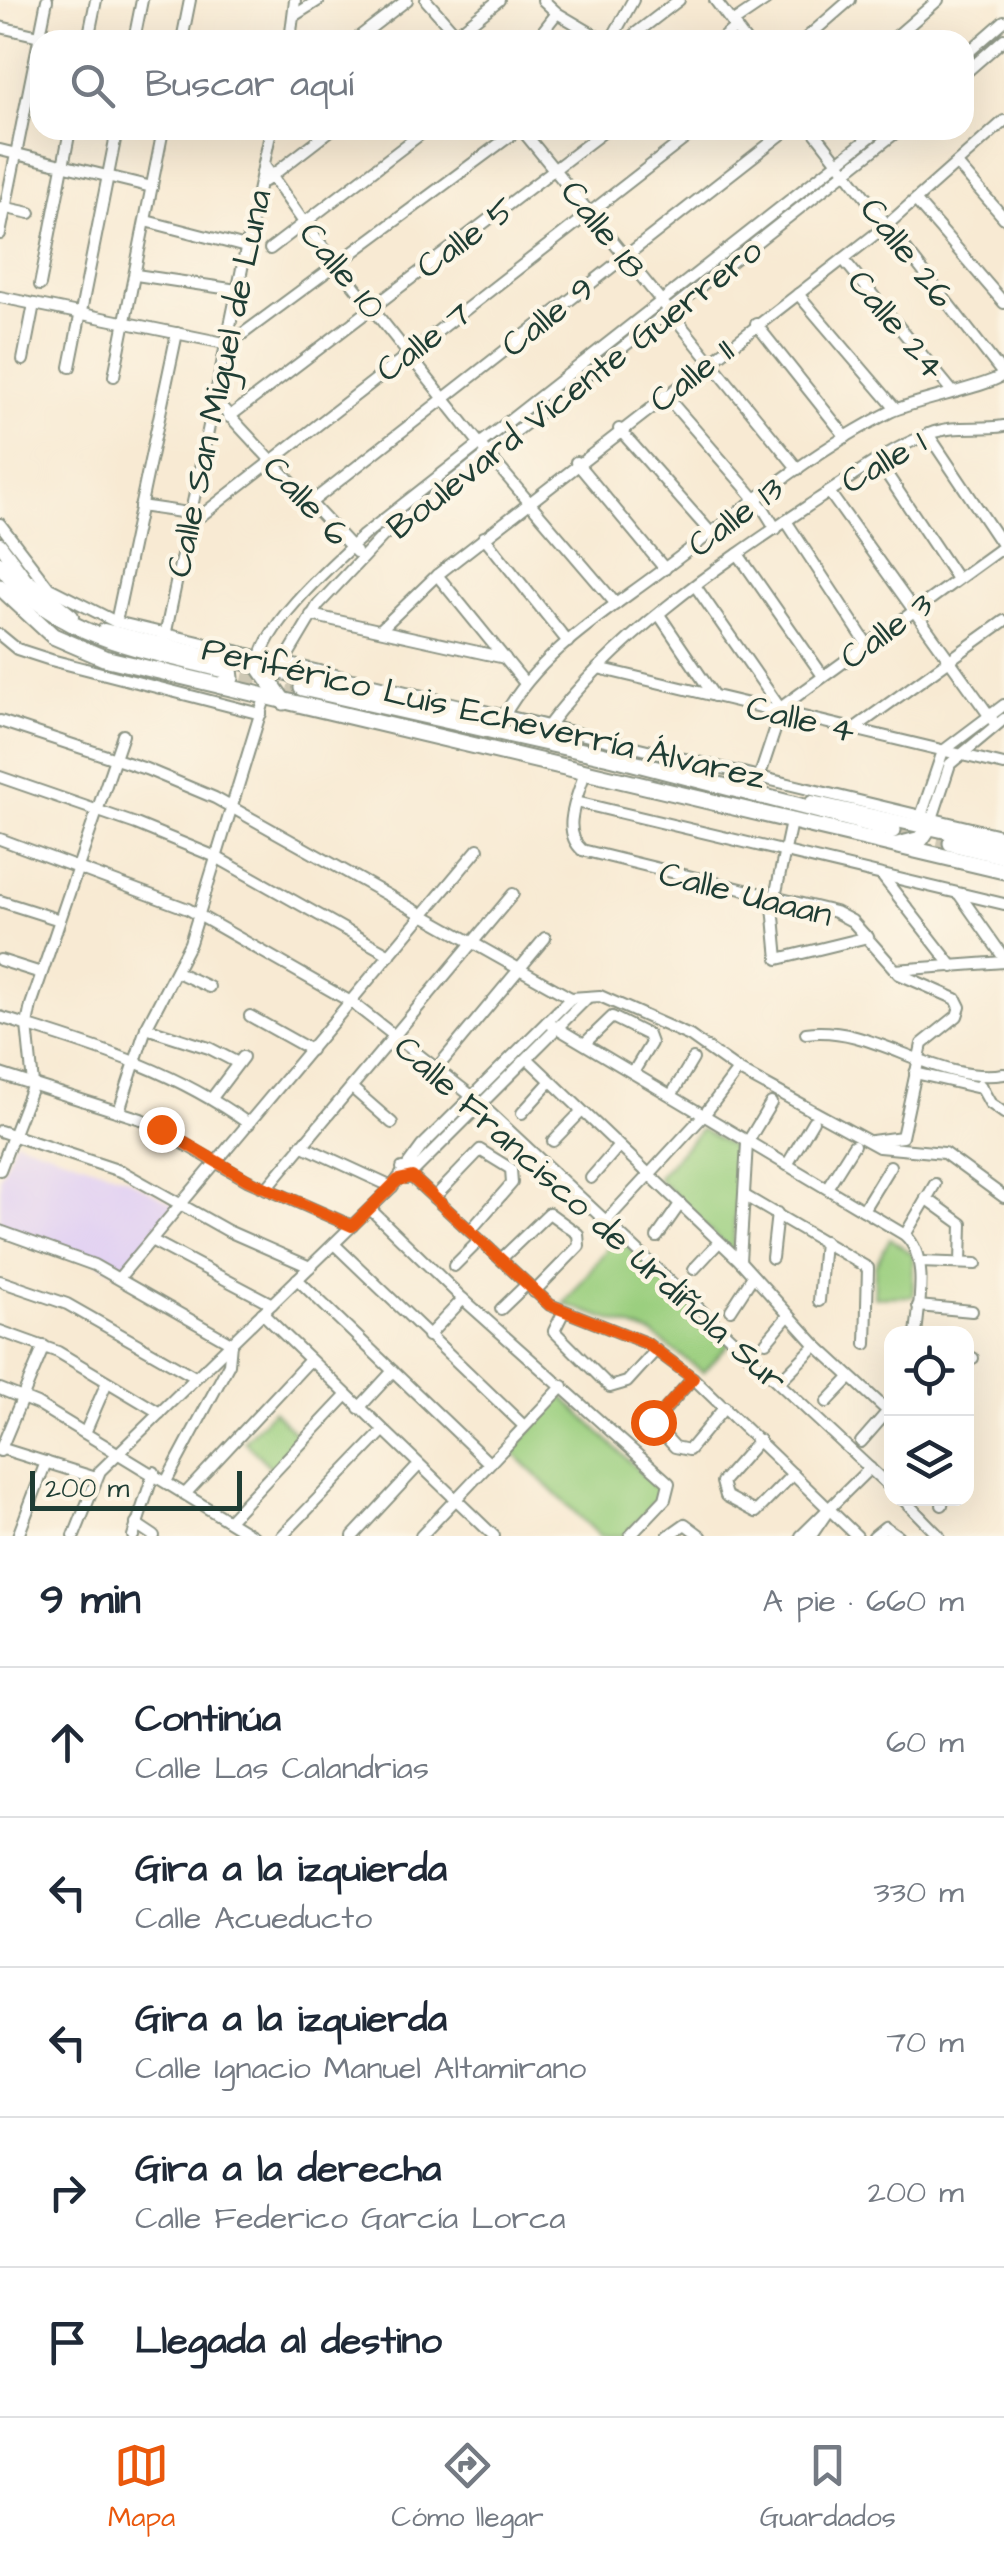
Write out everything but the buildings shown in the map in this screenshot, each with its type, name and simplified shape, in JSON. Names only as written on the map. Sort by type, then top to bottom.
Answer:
[{"type":"highway","name":"Periférico Luis Echeverría Álvarez","points":[[0,564],[38,605],[82,632],[223,672],[245,692],[268,680],[289,703],[791,822],[890,835]]},
{"type":"highway","name":"Periférico Luis Echeverría Álvarez","points":[[0,587],[38,626],[69,645],[104,658],[223,672]]},
{"type":"highway","name":"Periférico Luis Echeverría Álvarez","points":[[301,683],[587,752],[613,751],[890,835],[948,848],[1004,871]]},
{"type":"highway","points":[[289,703],[291,690],[301,683]]},
{"type":"highway","points":[[565,732],[587,752]]},
{"type":"highway","points":[[890,835],[924,826],[948,848],[1004,856]]},
{"type":"main road","name":"Periférico Luis Echeverría Álvarez","points":[[0,544],[38,590],[78,620],[223,672],[301,683]]},
{"type":"main road","name":"Periférico Luis Echeverría Álvarez","points":[[890,835],[924,826],[948,848],[1004,846]]},
{"type":"street","points":[[41,30],[47,0]]},
{"type":"street","points":[[90,30],[96,0]]},
{"type":"street","points":[[136,30],[142,0]]},
{"type":"street","points":[[184,30],[190,0]]},
{"type":"street","points":[[292,30],[296,0]]},
{"type":"street","points":[[295,16],[318,0]]},
{"type":"street","points":[[369,30],[408,0]]},
{"type":"street","points":[[426,0],[450,30]]},
{"type":"street","points":[[465,30],[499,0]]},
{"type":"street","points":[[533,0],[590,30]]},
{"type":"street","points":[[641,30],[679,0]]},
{"type":"street","points":[[716,0],[738,30]]},
{"type":"street","points":[[729,30],[766,0]]},
{"type":"street","points":[[816,30],[850,0]]},
{"type":"street","points":[[904,30],[938,0]]},
{"type":"street","points":[[613,30],[629,2]]},
{"type":"street","points":[[540,30],[549,6]]},
{"type":"street","points":[[974,47],[1004,21]]},
{"type":"street","points":[[0,27],[30,34]]},
{"type":"street","points":[[974,65],[1004,39]]},
{"type":"street","points":[[0,234],[30,90]]},
{"type":"street","name":"Calle 11","points":[[380,630],[436,574],[887,225],[1003,125]]},
{"type":"street","points":[[40,285],[68,140]]},
{"type":"street","points":[[70,367],[115,140]]},
{"type":"street","points":[[114,376],[162,140]]},
{"type":"street","name":"Calle San Miguel de Luna","points":[[165,636],[246,246],[265,180],[269,140]]},
{"type":"street","points":[[265,180],[318,140]]},
{"type":"street","points":[[270,249],[413,140]]},
{"type":"street","points":[[0,297],[226,344],[339,266],[507,140]]},
{"type":"street","name":"Calle 18","points":[[529,140],[798,469]]},
{"type":"street","name":"Calle 5","points":[[230,416],[593,140]]},
{"type":"street","name":"Calle 7","points":[[190,516],[206,512],[684,140]]},
{"type":"street","name":"Calle 9","points":[[309,504],[774,140]]},
{"type":"street","name":"Calle 26","points":[[821,140],[1004,374]]},
{"type":"street","name":"Boulevard Vicente Guerrero","points":[[268,680],[288,613],[351,548],[670,314],[844,169],[870,140]]},
{"type":"street","name":"Boulevard Vicente Guerrero","points":[[268,680],[310,615],[360,556],[484,448],[662,303],[885,140]]},
{"type":"street","points":[[0,150],[152,187]]},
{"type":"street","points":[[957,164],[1004,218]]},
{"type":"street","name":"Calle 10","points":[[265,180],[616,604]]},
{"type":"street","points":[[916,200],[1004,303]]},
{"type":"street","points":[[3,207],[30,213]]},
{"type":"street","points":[[146,221],[246,246]]},
{"type":"street","name":"Calle 24","points":[[843,259],[951,390]]},
{"type":"street","points":[[136,275],[237,290]]},
{"type":"street","points":[[798,294],[896,410]]},
{"type":"street","points":[[24,360],[34,304]]},
{"type":"street","points":[[756,324],[846,437]]},
{"type":"street","points":[[116,622],[176,333]]},
{"type":"street","name":"Calle 13","points":[[504,716],[524,682],[568,642],[798,469],[896,410],[951,390],[990,384],[1004,374]]},
{"type":"street","points":[[666,394],[776,529]]},
{"type":"street","name":"Calle 6","points":[[214,399],[360,556]]},
{"type":"street","name":"Calle 1","points":[[548,726],[598,668],[660,616],[738,554],[829,492],[928,434],[960,426],[1004,426]]},
{"type":"street","points":[[620,430],[711,533]]},
{"type":"street","points":[[928,434],[1004,546]]},
{"type":"street","points":[[878,461],[957,579]]},
{"type":"street","points":[[576,462],[665,568]]},
{"type":"street","points":[[829,492],[949,661],[997,720]]},
{"type":"street","points":[[140,506],[190,516]]},
{"type":"street","points":[[786,521],[867,644]]},
{"type":"street","name":"Periférico Luis Echeverría Álvarez","points":[[0,524],[49,588],[116,622],[165,636],[268,680]]},
{"type":"street","points":[[484,538],[568,642]]},
{"type":"street","name":"Calle 3","points":[[779,711],[1004,546]]},
{"type":"street","points":[[738,554],[823,676]]},
{"type":"street","points":[[436,574],[524,682]]},
{"type":"street","points":[[696,587],[779,711],[759,778]]},
{"type":"street","points":[[310,615],[505,658]]},
{"type":"street","points":[[660,616],[714,697]]},
{"type":"street","points":[[852,730],[1004,621]]},
{"type":"street","name":"Periférico Luis Echeverría Álvarez","points":[[0,635],[18,648],[50,660],[268,680],[504,716],[548,726],[613,751],[759,778],[924,826],[1004,836]]},
{"type":"street","name":"Calle 4","points":[[598,668],[1004,765]]},
{"type":"street","points":[[119,1111],[146,1028],[177,972],[200,914],[268,680]]},
{"type":"street","points":[[924,826],[957,755],[997,720],[1004,705]]},
{"type":"street","points":[[924,826],[943,752],[997,720]]},
{"type":"street","points":[[0,721],[116,758],[232,806],[570,998],[586,1000]]},
{"type":"street","points":[[0,1170],[34,1084],[27,1025],[41,973],[123,735]]},
{"type":"street","name":"Calle Uaaan","points":[[585,772],[571,836],[582,850],[835,912],[868,938],[894,970],[910,980],[947,992],[960,1007],[954,1019],[922,1044],[916,1059]]},
{"type":"street","points":[[0,777],[98,810],[216,857],[390,955]]},
{"type":"street","points":[[576,802],[1004,904]]},
{"type":"street","points":[[791,822],[774,898],[779,961],[868,938]]},
{"type":"street","name":"Calle Francisco de Urdiñola Sur","points":[[0,839],[200,914],[351,1002],[477,1102],[884,1481]]},
{"type":"street","points":[[119,1278],[478,850]]},
{"type":"street","points":[[882,876],[953,967]]},
{"type":"street","points":[[266,1189],[513,894]]},
{"type":"street","points":[[894,970],[1004,960],[958,894]]},
{"type":"street","points":[[0,901],[60,920]]},
{"type":"street","points":[[437,1068],[545,938]]},
{"type":"street","points":[[0,960],[41,973]]},
{"type":"street","points":[[177,972],[208,987]]},
{"type":"street","points":[[74,1536],[96,1478],[119,1452],[407,1173],[552,1025],[586,1000],[600,996],[690,1036],[738,1070],[888,1150],[944,1153],[990,1191],[1004,1197]]},
{"type":"street","points":[[477,1102],[528,1059],[570,998]]},
{"type":"street","points":[[0,1016],[134,1059],[212,1098],[249,1124]]},
{"type":"street","points":[[250,1016],[311,1050]]},
{"type":"street","points":[[585,1043],[612,1018],[645,1033],[651,1043],[634,1072]]},
{"type":"street","points":[[552,1025],[905,1235],[916,1246],[919,1262],[917,1326]]},
{"type":"street","points":[[146,1028],[241,1060],[212,1098]]},
{"type":"street","points":[[806,1033],[844,1032],[916,1059],[980,1074],[1004,1074]]},
{"type":"street","points":[[528,1059],[580,1114],[740,1262],[788,1316],[884,1408]]},
{"type":"street","points":[[672,1094],[693,1059]]},
{"type":"street","points":[[871,1141],[902,1137],[916,1059]]},
{"type":"street","points":[[606,1221],[704,1116],[738,1070]]},
{"type":"street","points":[[915,1073],[980,1088],[1004,1113]]},
{"type":"street","points":[[0,1074],[119,1111],[266,1189],[352,1226]]},
{"type":"street","points":[[980,1074],[980,1088]]},
{"type":"street","points":[[522,1113],[548,1083]]},
{"type":"street","points":[[352,1088],[392,1123]]},
{"type":"street","points":[[740,1262],[747,1143],[771,1103]]},
{"type":"street","points":[[554,1141],[580,1114]]},
{"type":"street","points":[[787,1164],[813,1121]]},
{"type":"street","points":[[0,1132],[110,1167],[228,1231],[310,1267]]},
{"type":"street","points":[[301,1145],[395,1184]]},
{"type":"street","points":[[827,1188],[854,1145]]},
{"type":"street","points":[[591,1178],[618,1147]]},
{"type":"street","points":[[434,1198],[480,1150],[511,1169],[512,1183],[470,1231]]},
{"type":"street","points":[[863,1210],[890,1166]]},
{"type":"street","points":[[407,1173],[530,1289],[563,1313],[656,1350],[693,1378],[857,1536]]},
{"type":"street","points":[[905,1235],[935,1184]]},
{"type":"street","points":[[745,1196],[868,1268],[866,1344]]},
{"type":"street","points":[[926,1198],[962,1224],[961,1263]]},
{"type":"street","points":[[657,1237],[680,1204]]},
{"type":"street","points":[[370,1208],[463,1299],[638,1452],[671,1488],[630,1536]]},
{"type":"street","points":[[501,1259],[549,1213],[578,1234],[578,1246],[501,1309]]},
{"type":"street","points":[[772,1258],[777,1213]]},
{"type":"street","points":[[0,1231],[68,1253],[231,1343]]},
{"type":"street","points":[[151,1240],[272,1304]]},
{"type":"street","points":[[454,1266],[479,1241]]},
{"type":"street","points":[[820,1301],[824,1241]]},
{"type":"street","points":[[694,1269],[719,1242]]},
{"type":"street","points":[[334,1244],[524,1426]]},
{"type":"street","points":[[919,1262],[976,1264]]},
{"type":"street","points":[[731,1310],[754,1276]]},
{"type":"street","points":[[297,1278],[489,1463]]},
{"type":"street","points":[[0,1282],[68,1304],[195,1376]]},
{"type":"street","points":[[428,1336],[463,1299]]},
{"type":"street","points":[[918,1306],[972,1311]]},
{"type":"street","points":[[262,1313],[492,1535]]},
{"type":"street","points":[[563,1313],[554,1331],[610,1387],[627,1382],[656,1350]]},
{"type":"street","points":[[766,1342],[788,1316]]},
{"type":"street","points":[[0,1331],[44,1346],[160,1412]]},
{"type":"street","points":[[167,1480],[229,1364],[231,1343]]},
{"type":"street","points":[[779,1382],[816,1344]]},
{"type":"street","points":[[44,1346],[0,1450],[96,1478]]},
{"type":"street","points":[[186,1493],[310,1360]]},
{"type":"street","points":[[359,1408],[393,1371]]},
{"type":"street","points":[[693,1378],[653,1422],[675,1447],[689,1450],[726,1407]]},
{"type":"street","points":[[827,1402],[850,1378]]},
{"type":"street","points":[[85,1434],[106,1382]]},
{"type":"street","points":[[421,1536],[563,1386]]},
{"type":"street","points":[[0,1389],[24,1398],[154,1472],[253,1536]]},
{"type":"street","points":[[229,1520],[346,1396]]},
{"type":"street","points":[[860,1442],[887,1416]]},
{"type":"street","points":[[282,1536],[383,1431]]},
{"type":"street","points":[[759,1440],[722,1482],[726,1496],[744,1510],[756,1512],[793,1474]]},
{"type":"street","points":[[18,1536],[46,1462]]},
{"type":"street","points":[[352,1536],[419,1465]]},
{"type":"street","points":[[801,1536],[870,1468]]},
{"type":"street","points":[[154,1472],[134,1530],[154,1536]]},
{"type":"street","points":[[910,1506],[939,1536]]},
{"type":"street","points":[[812,1536],[830,1508]]},
{"type":"street","points":[[668,1536],[685,1524],[701,1536]]},
{"type":"street","points":[[874,1536],[885,1527],[898,1536]]},
{"type":"shaded area","points":[[15,1140],[124,1177],[175,1205],[119,1273],[83,1255],[0,1227],[0,1178]]},
{"type":"green space","points":[[701,1129],[739,1151],[733,1254],[657,1178]]},
{"type":"green space","points":[[617,1236],[730,1343],[703,1372],[652,1334],[564,1304]]},
{"type":"green space","points":[[890,1238],[913,1255],[913,1296],[874,1297],[875,1266]]},
{"type":"green space","points":[[562,1396],[662,1493],[624,1536],[600,1536],[511,1451]]},
{"type":"green space","points":[[273,1411],[302,1439],[272,1469],[244,1441]]},
{"type":"tunnel","points":[[221,669],[302,688]]},
{"type":"tunnel","points":[[893,830],[951,843]]},
{"type":"route","points":[[161,1129],[248,1180],[352,1226],[398,1180],[412,1177],[550,1305],[646,1343],[693,1378],[653,1422]]}]
